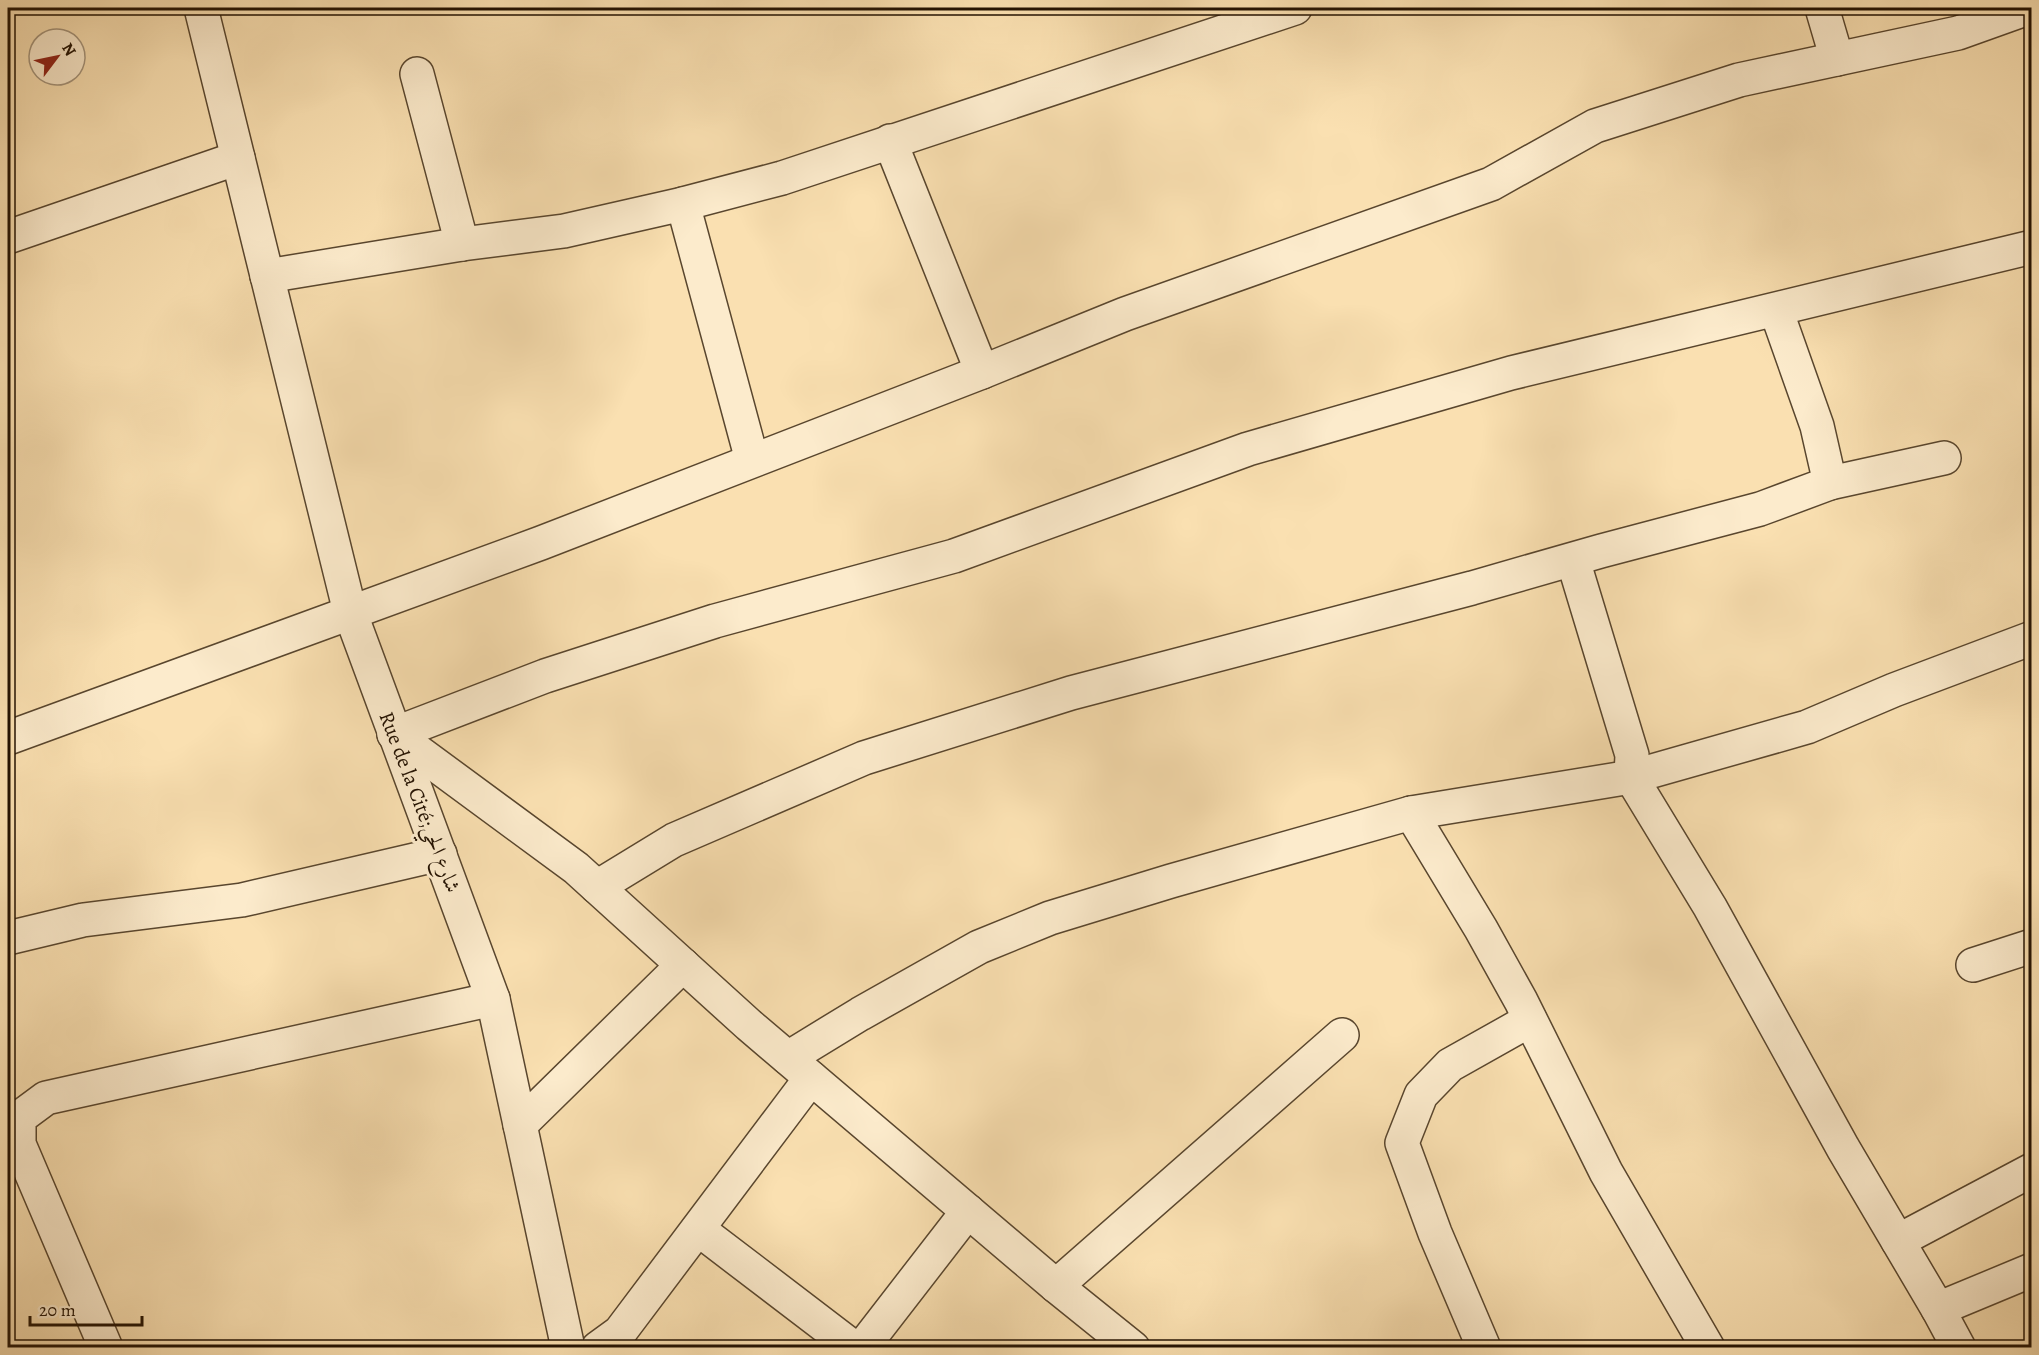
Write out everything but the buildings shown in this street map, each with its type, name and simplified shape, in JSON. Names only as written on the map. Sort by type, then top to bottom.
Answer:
[{"type":"street","name":"Rue de la Cité;شارع الحي","points":[[201,8],[350,612],[493,999],[567,1347]]},
{"type":"street","points":[[267,276],[462,244],[564,231],[782,178],[1295,8]]},
{"type":"street","points":[[1822,8],[1837,59]]},
{"type":"street","points":[[8,738],[541,543],[1125,314],[1491,184],[1595,126],[1740,80],[1958,33],[2028,8]]},
{"type":"street","points":[[417,74],[462,244]]},
{"type":"street","points":[[890,141],[982,372]]},
{"type":"street","points":[[8,237],[238,158]]},
{"type":"street","points":[[682,204],[752,460]]},
{"type":"street","points":[[394,734],[545,676],[715,621],[954,556],[1248,449],[1511,373],[2031,247]]},
{"type":"street","points":[[1776,310],[1817,426],[1830,483]]},
{"type":"street","points":[[597,887],[674,840],[864,758],[1071,693],[1472,588],[1760,509],[1830,483],[1944,458]]},
{"type":"street","points":[[1573,560],[1632,755],[1631,777],[1710,907],[1843,1148],[1959,1347]]},
{"type":"street","points":[[598,1347],[620,1332],[698,1229],[800,1068],[860,1014],[980,947],[1050,918],[1411,813],[1631,777],[1807,727],[1894,690],[2031,638]]},
{"type":"street","points":[[394,734],[576,868],[800,1068],[1056,1286],[1133,1347]]},
{"type":"street","points":[[1411,813],[1481,929],[1530,1020],[1606,1172],[1708,1347]]},
{"type":"street","points":[[8,938],[83,920],[242,900],[440,854]]},
{"type":"street","points":[[1973,965],[2031,946]]},
{"type":"street","points":[[520,1125],[683,965]]},
{"type":"street","points":[[106,1347],[19,1144],[19,1118],[46,1098],[493,999]]},
{"type":"street","points":[[1484,1347],[1435,1233],[1402,1143],[1421,1095],[1450,1065],[1530,1020]]},
{"type":"street","points":[[1056,1286],[1342,1035]]},
{"type":"street","points":[[1898,1241],[2031,1170]]},
{"type":"street","points":[[862,1347],[968,1211]]},
{"type":"street","points":[[698,1229],[854,1347]]},
{"type":"street","points":[[1938,1309],[2031,1270]]}]
